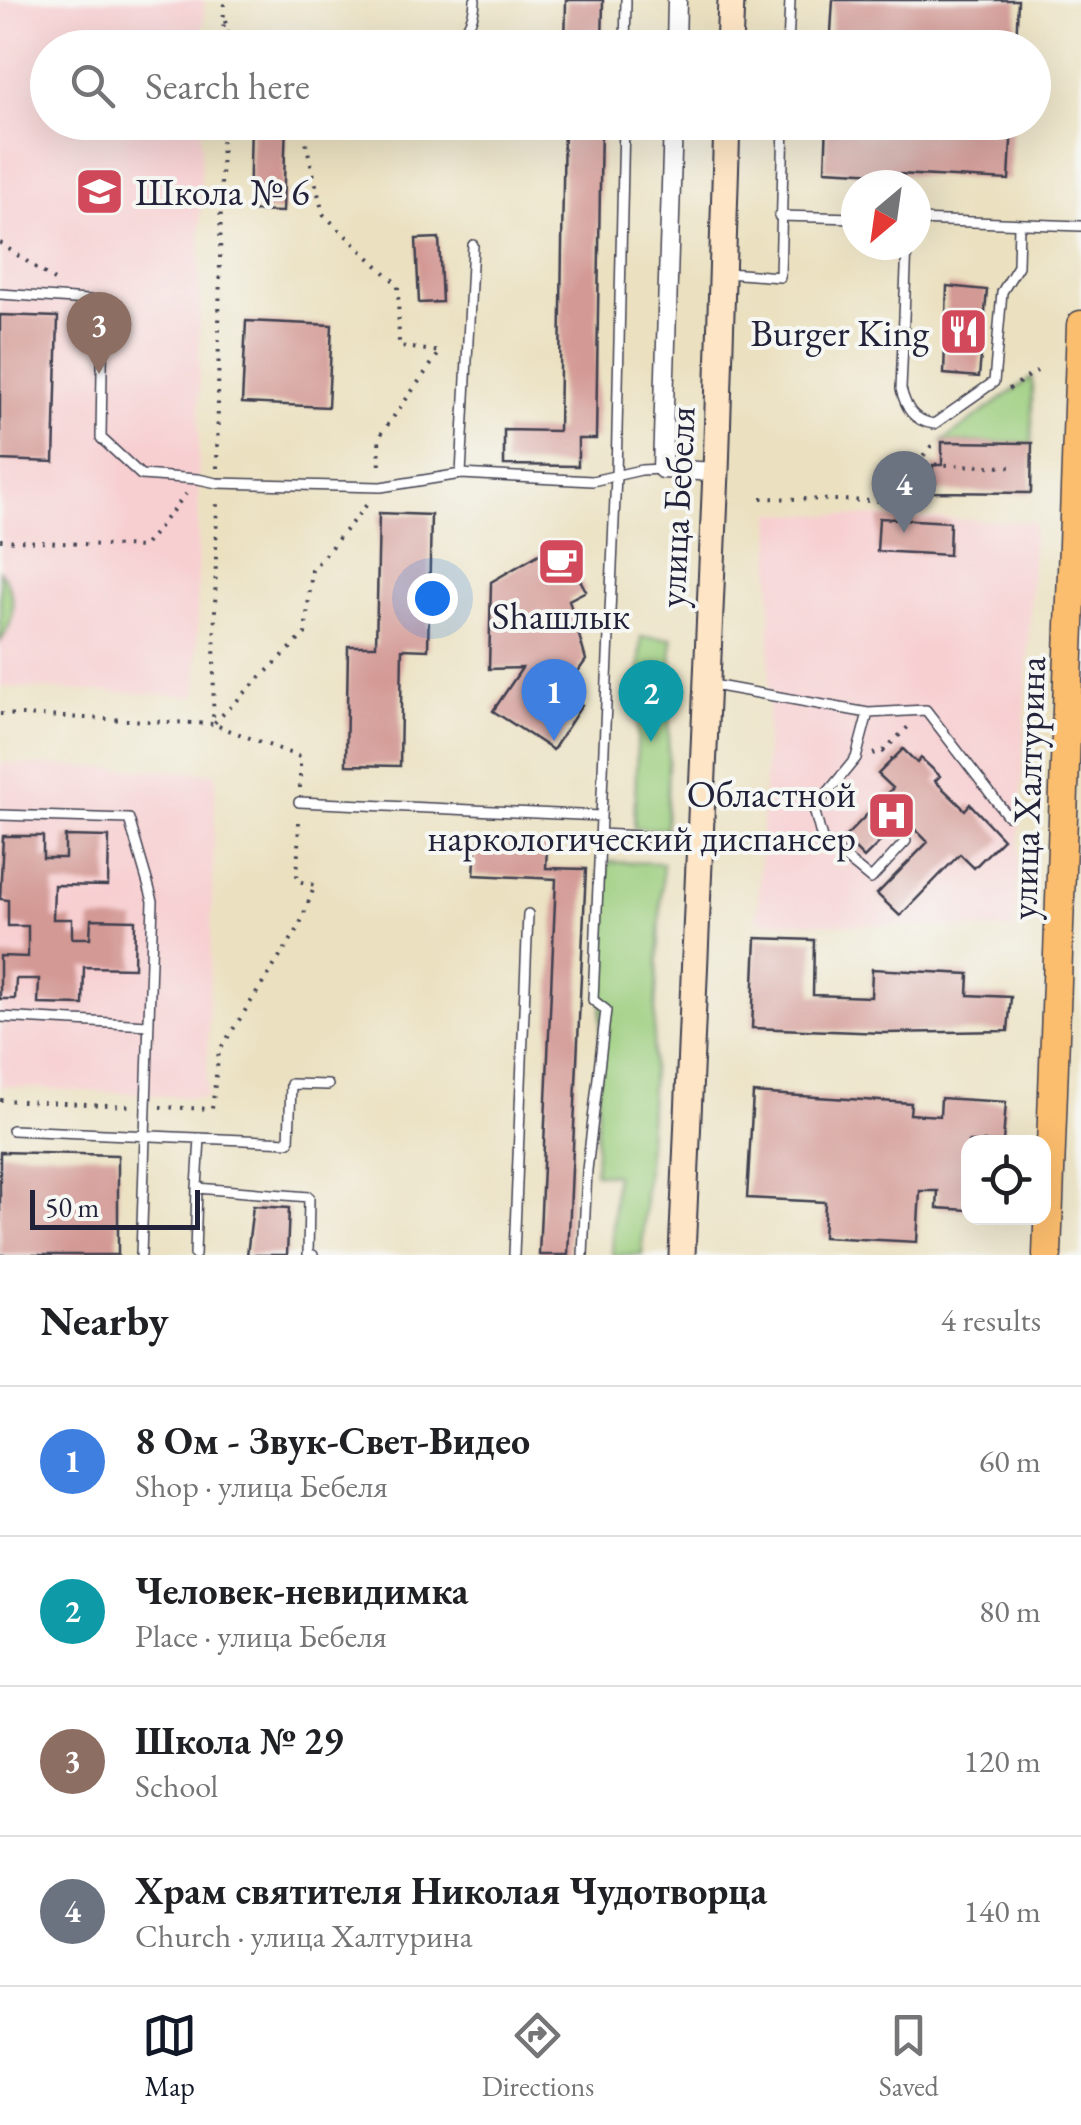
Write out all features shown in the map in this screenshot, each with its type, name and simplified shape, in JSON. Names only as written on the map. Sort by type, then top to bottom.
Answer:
[{"type":"main road","points":[[730,30],[731,0]]},
{"type":"main road","name":"улица Бебеля","points":[[682,1255],[726,140]]},
{"type":"main road","name":"улица Халтурина","points":[[1047,1255],[1081,325]]},
{"type":"street","points":[[677,30],[678,0]]},
{"type":"street","points":[[672,140],[662,469],[716,472]]},
{"type":"lane","points":[[465,30],[475,10],[475,0]]},
{"type":"lane","points":[[625,30],[626,0]]},
{"type":"lane","points":[[789,30],[790,0]]},
{"type":"lane","points":[[583,1255],[587,1170],[606,1010],[593,1000],[616,475],[624,140]]},
{"type":"lane","points":[[722,273],[780,276],[783,140]]},
{"type":"lane","points":[[780,216],[841,218]]},
{"type":"lane","points":[[931,221],[1081,226]]},
{"type":"lane","points":[[907,260],[901,389],[906,407],[922,422],[934,424],[994,382],[1002,292],[1018,266],[1019,224]]},
{"type":"lane","points":[[461,474],[473,245]]},
{"type":"lane","points":[[0,294],[103,301],[101,438],[142,475],[217,483],[381,487],[461,474],[592,481],[662,469]]},
{"type":"lane","points":[[704,684],[868,713],[926,710],[1007,815]]},
{"type":"lane","points":[[868,713],[856,758],[814,809],[822,839],[870,879],[906,842]]},
{"type":"lane","points":[[299,802],[601,816]]},
{"type":"lane","points":[[0,815],[129,819],[152,901],[141,1255]]},
{"type":"lane","points":[[600,834],[698,839]]},
{"type":"lane","points":[[514,1255],[528,914]]},
{"type":"lane","points":[[0,1018],[148,1024]]},
{"type":"lane","points":[[12,1130],[288,1142],[291,1084],[328,1085]]},
{"type":"lane","points":[[195,1255],[200,1138]]},
{"type":"lane","points":[[196,1188],[309,1196],[308,1255],[313,1255]]},
{"type":"path","points":[[223,30],[224,0]]},
{"type":"path","points":[[223,17],[227,30]]},
{"type":"path","points":[[214,724],[222,140]]},
{"type":"path","points":[[214,724],[304,634],[312,570],[381,487],[379,437],[440,352],[400,346],[398,285],[323,214],[306,140]]},
{"type":"path","points":[[0,243],[83,300]]},
{"type":"path","points":[[761,498],[916,502],[918,464],[1018,467]]},
{"type":"path","points":[[0,540],[143,546],[198,478]]},
{"type":"path","points":[[856,758],[883,751],[926,710]]},
{"type":"path","points":[[0,714],[214,724],[300,757],[297,880],[315,886],[298,930],[218,1050],[212,1109],[0,1100]]},
{"type":"path","points":[[883,751],[892,760]]},
{"type":"shaded area","points":[[0,0],[204,0],[203,30],[30,30],[30,140],[201,140],[197,696],[0,687]]},
{"type":"shaded area","name":"Областной наркологический диспансер","points":[[772,513],[1034,522],[1015,930],[757,921],[769,696]]},
{"type":"shaded area","points":[[0,763],[216,773],[206,1098],[0,1086]]},
{"type":"green space","points":[[1032,377],[1032,443],[942,442]]},
{"type":"green space","points":[[0,571],[10,589],[13,606],[10,624],[0,642]]},
{"type":"green space","points":[[641,637],[672,638],[666,829],[634,828]]},
{"type":"green space","points":[[607,862],[663,863],[642,1255],[612,1255],[615,1175],[595,1173]]},
{"type":"building","points":[[566,0],[603,0],[602,30],[565,30]]},
{"type":"building","points":[[833,0],[1018,0],[1017,30],[831,30]]},
{"type":"building","points":[[251,140],[285,140],[283,212],[249,211]]},
{"type":"building","points":[[564,140],[601,140],[596,439],[578,439],[578,466],[504,465],[504,430],[559,431]]},
{"type":"building","points":[[826,140],[1011,140],[1009,180],[931,176],[931,170],[825,170]]},
{"type":"building","points":[[439,238],[442,302],[419,303],[416,239]]},
{"type":"building","name":"Burger King","points":[[947,286],[987,290],[979,377],[944,374]]},
{"type":"building","points":[[0,315],[58,317],[54,462],[0,460]]},
{"type":"building","points":[[246,321],[332,325],[328,407],[242,403]]},
{"type":"building","points":[[942,442],[1032,443],[1031,493],[932,492],[933,465],[942,465]]},
{"type":"building","points":[[379,513],[431,515],[428,650],[402,649],[400,766],[346,765],[348,646],[376,646]]},
{"type":"building","points":[[879,518],[950,522],[949,555],[877,551]]},
{"type":"building","points":[[560,542],[586,591],[569,600],[586,660],[563,693],[582,705],[553,750],[493,711],[522,668],[489,669],[491,582]]},
{"type":"building","points":[[903,749],[917,763],[921,758],[940,776],[935,781],[965,810],[970,804],[1003,839],[974,868],[960,854],[900,916],[877,894],[928,842],[904,818],[864,858],[844,838],[893,788],[878,774]]},
{"type":"building","points":[[3,836],[43,836],[43,858],[65,858],[65,836],[109,837],[108,886],[54,885],[53,919],[72,919],[72,938],[90,938],[91,919],[135,920],[134,968],[84,967],[83,1005],[38,1004],[39,979],[16,979],[15,999],[0,999],[0,956],[28,957],[28,926],[8,926],[8,900],[0,899]]},
{"type":"building","points":[[476,843],[547,847],[546,868],[586,869],[568,1255],[539,1255],[556,879],[474,875]]},
{"type":"building","points":[[756,938],[814,940],[813,995],[871,997],[872,969],[969,974],[968,995],[1011,997],[1008,1031],[884,1033],[752,1028]]},
{"type":"building","points":[[753,1093],[911,1103],[910,1114],[940,1116],[941,1098],[1006,1102],[1004,1135],[961,1135],[961,1210],[937,1208],[938,1191],[920,1191],[917,1242],[823,1237],[825,1202],[747,1198]]},
{"type":"building","points":[[0,1152],[118,1155],[118,1255],[0,1255]]},
{"type":"building","points":[[253,1206],[289,1208],[287,1255],[247,1255]]},
{"type":"place","name":"Школа № 6","points":[[100,191]]},
{"type":"place","name":"Burger King","points":[[964,332]]},
{"type":"place","name":"Школа № 29","points":[[99,374]]},
{"type":"place","name":"Храм святителя Николая Чудотворца","points":[[904,533]]},
{"type":"place","name":"Shашлык","points":[[561,561]]},
{"type":"place","name":"8 Ом - Звук-Свет-Видео","points":[[554,741]]},
{"type":"place","name":"Человек-невидимка","points":[[651,742]]},
{"type":"place","name":"Областной наркологический диспансер","points":[[891,815]]}]
